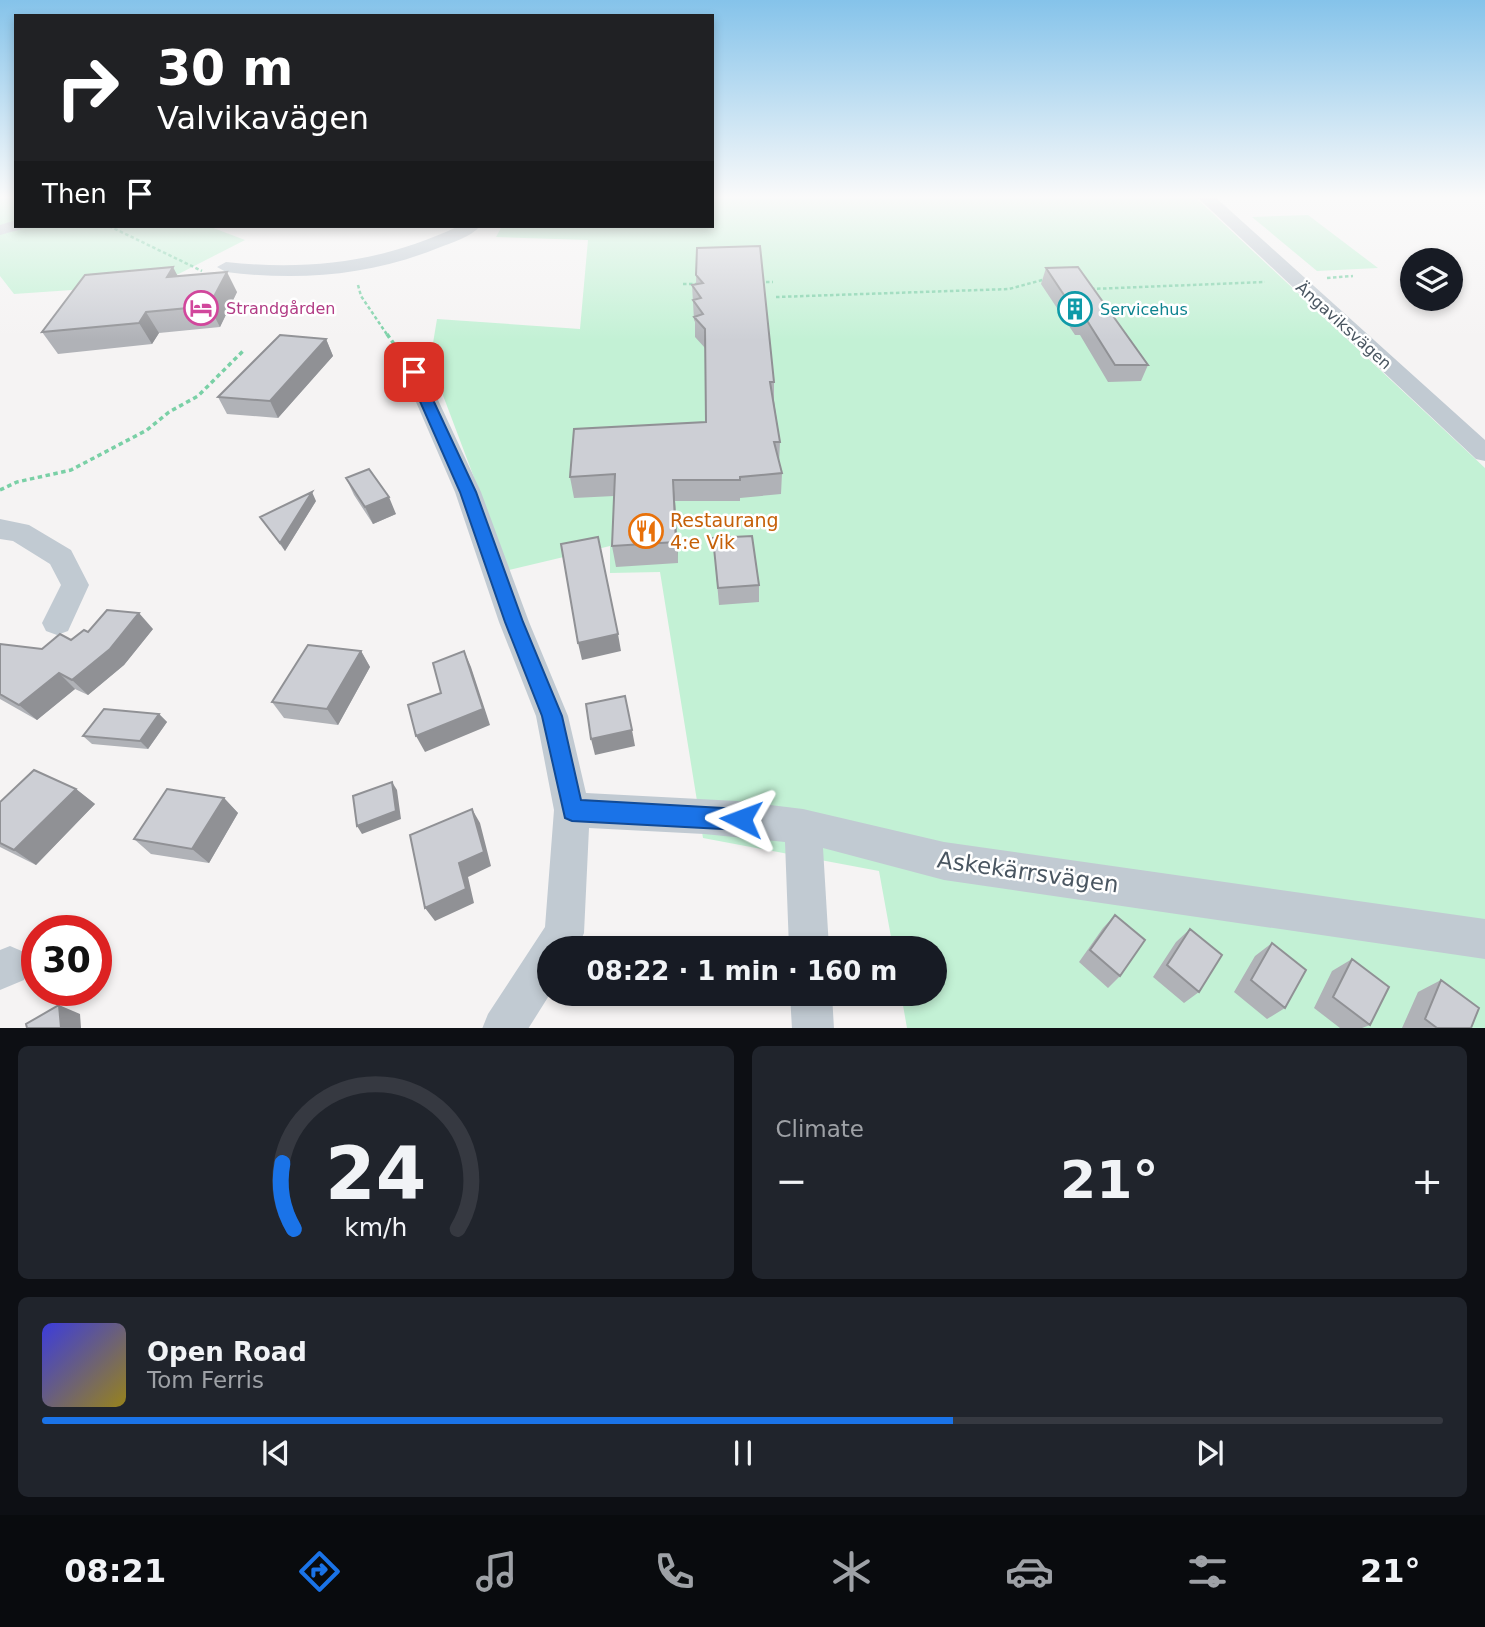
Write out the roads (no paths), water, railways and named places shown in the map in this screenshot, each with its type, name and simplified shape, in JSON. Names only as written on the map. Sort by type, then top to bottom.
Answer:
[{"type":"street","points":[[226,267],[293,275],[349,269],[416,252],[433,244]]},
{"type":"street","name":"Ängaviksvägen","points":[[1255,244],[1485,453]]},
{"type":"street","points":[[414,372],[468,492],[514,622],[552,716],[572,810],[562,936]]},
{"type":"street","points":[[0,529],[20,533],[61,557],[75,585],[57,623]]},
{"type":"street","name":"Askekärrsvägen","points":[[572,810],[741,819],[835,833],[944,861],[1485,939]]},
{"type":"street","points":[[803,828],[808,936]]},
{"type":"street","points":[[503,1028],[537,976]]},
{"type":"street","points":[[812,1006],[813,1028]]},
{"type":"place","name":"Strandgården","points":[[201,308]]},
{"type":"place","name":"Servicehus","points":[[1075,309]]},
{"type":"place","name":"Restaurang 4:e Vik","points":[[646,531]]}]
